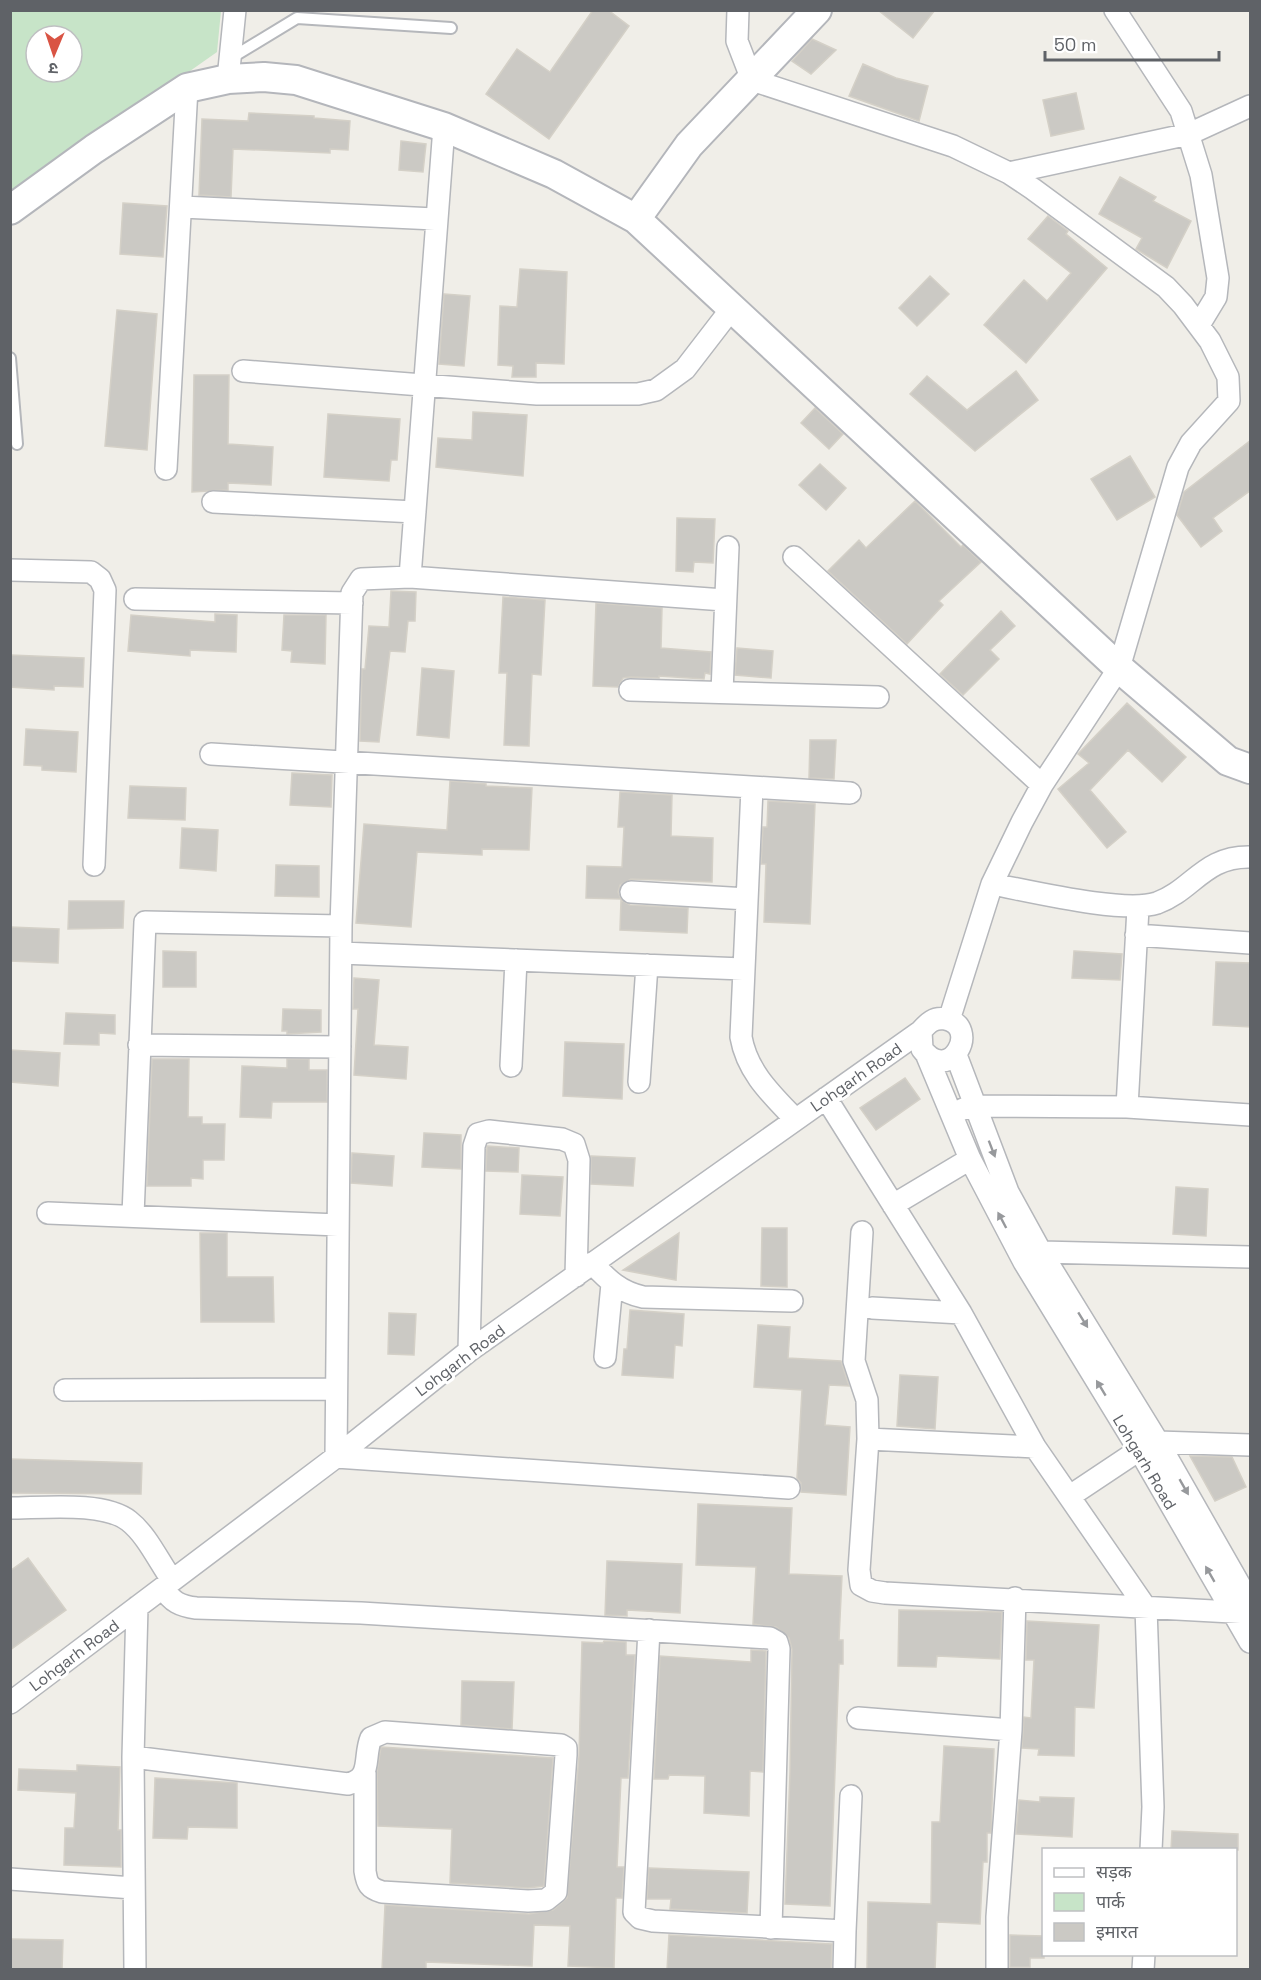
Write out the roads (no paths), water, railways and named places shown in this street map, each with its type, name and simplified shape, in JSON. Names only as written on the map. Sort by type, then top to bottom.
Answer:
[{"type":"street","points":[[229,68],[235,10]]},
{"type":"street","points":[[738,10],[737,41],[752,80]]},
{"type":"street","points":[[636,219],[689,145],[817,10]]},
{"type":"street","points":[[1115,10],[1169,91],[1190,134],[1201,175],[1218,279],[1215,297],[1198,325]]},
{"type":"street","points":[[10,210],[94,148],[187,88],[229,68],[264,77],[296,80],[444,127],[554,174],[636,219],[1119,668],[1228,761],[1251,769]]},
{"type":"street","points":[[752,80],[953,146],[1009,173],[1166,288],[1198,325],[1228,377],[1229,401],[1191,443],[1178,467],[1119,668],[1042,785],[992,884],[949,1020]]},
{"type":"street","points":[[166,469],[187,88]]},
{"type":"street","points":[[1009,173],[1190,134],[1251,106]]},
{"type":"street","points":[[410,577],[435,219],[444,127]]},
{"type":"street","points":[[182,207],[435,219]]},
{"type":"street","points":[[243,371],[561,395],[619,396],[656,390],[685,369],[732,308]]},
{"type":"street","points":[[213,502],[415,512]]},
{"type":"street","points":[[722,692],[724,600],[728,547]]},
{"type":"street","points":[[794,557],[1042,785]]},
{"type":"street","points":[[10,570],[91,572],[100,579],[105,590],[94,866]]},
{"type":"street","points":[[724,600],[410,577],[361,579],[355,585],[352,603],[341,926],[336,1457],[789,1488]]},
{"type":"street","points":[[135,599],[352,603]]},
{"type":"street","points":[[630,690],[878,697]]},
{"type":"street","points":[[211,754],[850,793]]},
{"type":"street","points":[[752,788],[741,1038],[744,1054],[765,1087],[795,1119]]},
{"type":"street","points":[[992,884],[1138,908],[1171,896],[1203,870],[1224,861],[1251,857]]},
{"type":"street","points":[[631,892],[747,899]]},
{"type":"street","points":[[1127,1107],[1138,908]]},
{"type":"street","points":[[133,1215],[145,922],[341,926]]},
{"type":"street","points":[[1136,935],[1251,943]]},
{"type":"street","points":[[341,953],[743,969]]},
{"type":"street","points":[[511,1066],[516,960]]},
{"type":"street","points":[[639,1082],[647,966]]},
{"type":"street","points":[[938,1018],[949,1020],[960,1029],[963,1042],[956,1055],[944,1061],[927,1056],[920,1040],[921,1031],[928,1023],[938,1018]]},
{"type":"street","name":"Lohgarh Road","points":[[10,1703],[336,1457],[469,1351],[921,1031]]},
{"type":"street","points":[[139,1045],[340,1047]]},
{"type":"street","points":[[956,1055],[1033,1257],[1251,1257]]},
{"type":"street","name":"Lohgarh Road","points":[[927,1056],[970,1159],[1033,1257],[1244,1609],[1251,1642]]},
{"type":"street","points":[[826,1098],[961,1313],[1035,1447],[1146,1608],[1153,1807],[1151,1848]]},
{"type":"street","points":[[951,1112],[976,1106],[1127,1107],[1251,1115]]},
{"type":"street","points":[[469,1351],[474,1146],[478,1134],[489,1131],[562,1139],[574,1144],[579,1160],[584,1269],[628,1293],[643,1297],[792,1301]]},
{"type":"street","points":[[893,1205],[970,1159]]},
{"type":"street","points":[[48,1213],[338,1225]]},
{"type":"street","points":[[862,1232],[854,1361],[867,1400],[868,1439],[859,1570],[861,1585],[872,1591],[885,1593],[1015,1598],[1146,1608],[1244,1609]]},
{"type":"street","points":[[605,1357],[612,1284]]},
{"type":"street","points":[[872,1308],[961,1313]]},
{"type":"street","points":[[65,1390],[336,1389]]},
{"type":"street","points":[[868,1439],[1035,1447]]},
{"type":"street","points":[[1070,1496],[1148,1446],[1251,1445]]},
{"type":"street","points":[[10,1508],[102,1510],[119,1515],[138,1530],[168,1584],[171,1600],[182,1607],[361,1612],[759,1636],[777,1642],[771,1928]]},
{"type":"street","points":[[997,1970],[997,1917],[1011,1730],[1015,1598]]},
{"type":"street","points":[[135,1970],[133,1757],[137,1607]]},
{"type":"street","points":[[649,1630],[634,1912],[640,1918],[653,1921],[845,1931]]},
{"type":"street","points":[[858,1718],[1011,1730]]},
{"type":"street","points":[[133,1757],[339,1784],[357,1782],[366,1773],[371,1738],[385,1732],[561,1745],[566,1748],[566,1755],[556,1892],[546,1900],[528,1901],[382,1892],[372,1889],[367,1882],[365,1871],[366,1773]]},
{"type":"street","points":[[844,1970],[851,1796]]},
{"type":"street","points":[[10,1879],[133,1888]]},
{"type":"lane","points":[[229,68],[297,18],[452,28]]},
{"type":"lane","points":[[10,358],[17,444]]}]
